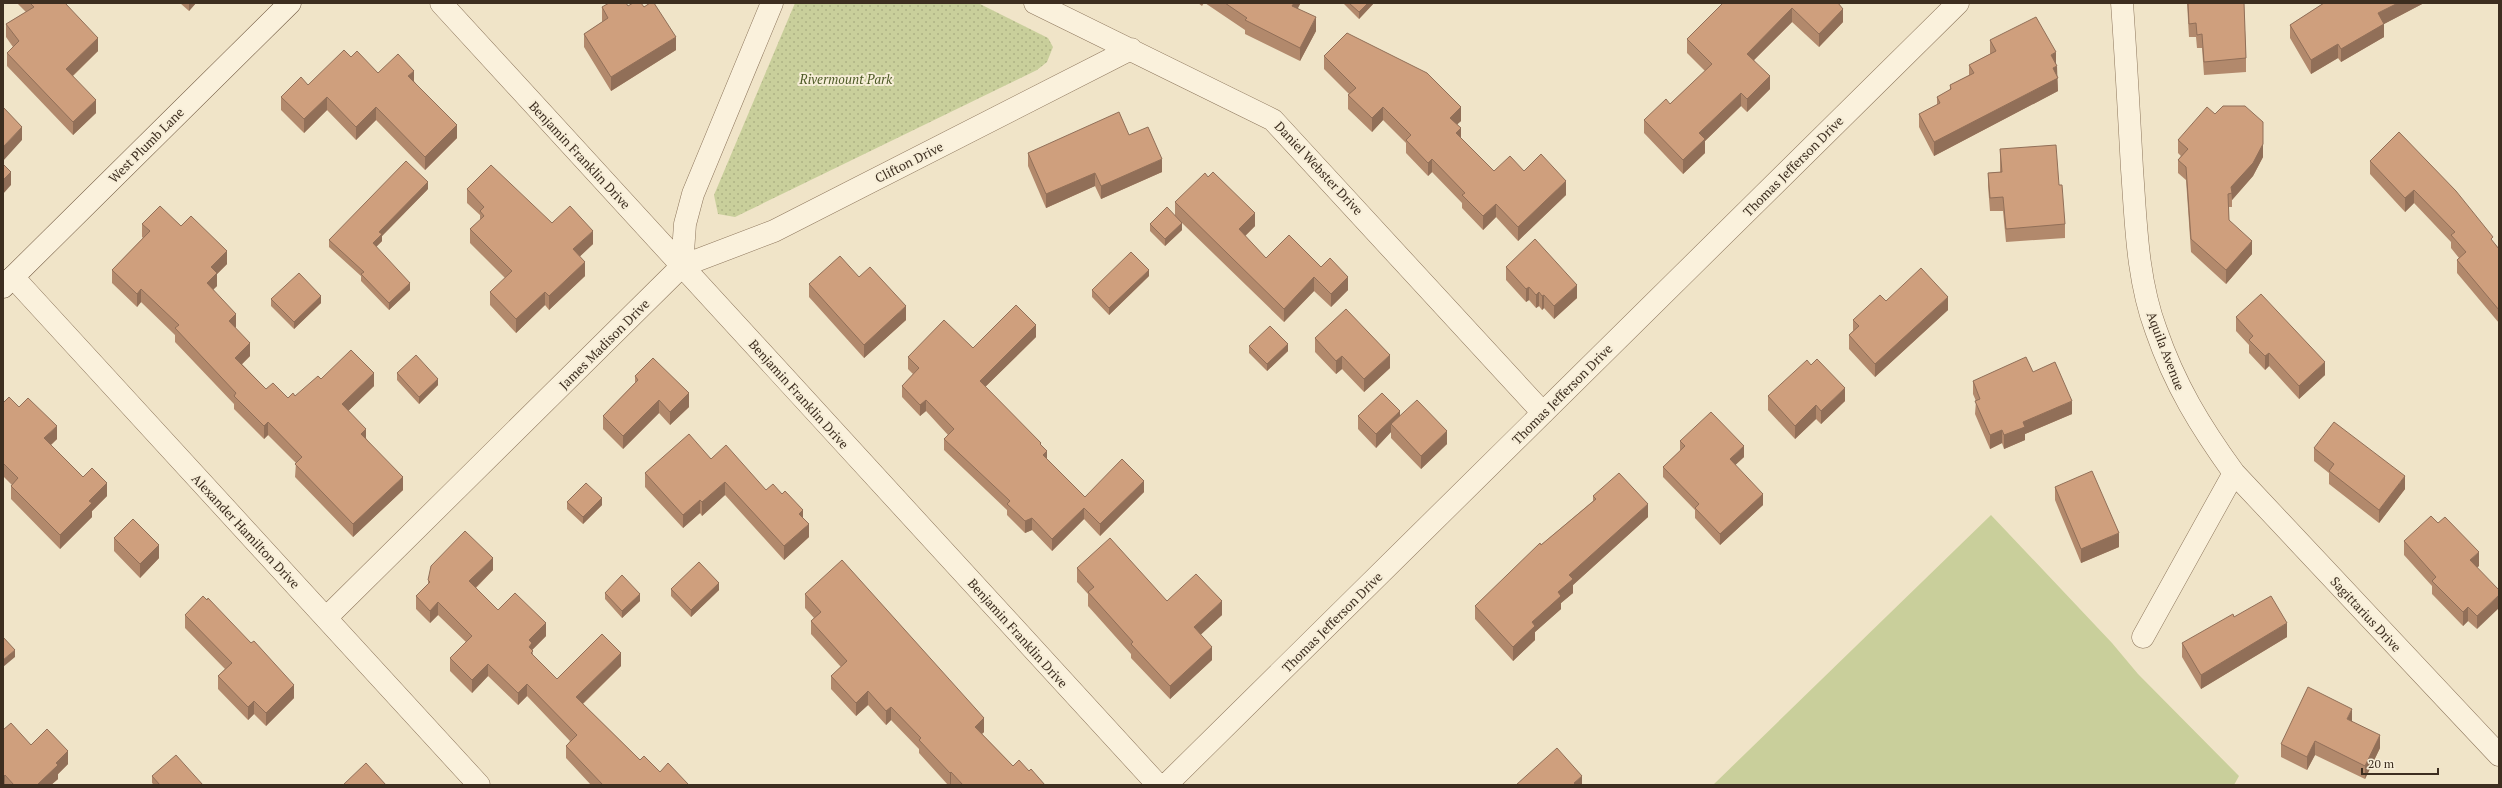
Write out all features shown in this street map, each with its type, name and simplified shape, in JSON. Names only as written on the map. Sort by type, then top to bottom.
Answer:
[{"type":"street","name":"West Plumb Lane","points":[[8,282],[290,3]]},
{"type":"street","name":"Benjamin Franklin Drive","points":[[441,3],[1158,785]]},
{"type":"street","points":[[682,266],[685,224],[693,194],[772,3]]},
{"type":"street","name":"Daniel Webster Drive","points":[[1035,3],[1273,120],[1543,413]]},
{"type":"street","name":"Thomas Jefferson Drive","points":[[1166,785],[1958,3]]},
{"type":"street","name":"Aquila Avenue","points":[[2122,3],[2136,232],[2143,282],[2155,329],[2176,381],[2201,427],[2234,473]]},
{"type":"street","name":"Clifton Drive","points":[[682,266],[774,231],[1131,49]]},
{"type":"street","name":"James Madison Drive","points":[[326,618],[682,266]]},
{"type":"street","name":"Alexander Hamilton Drive","points":[[8,282],[326,618],[479,785]]},
{"type":"street","points":[[2143,637],[2234,473]]},
{"type":"street","name":"Sagittarius Drive","points":[[2234,473],[2499,755]]},
{"type":"green space","name":"Rivermount Park","points":[[795,3],[978,3],[1048,38],[1053,47],[1047,62],[1037,70],[735,217],[718,214],[714,195]]},
{"type":"green space","points":[[1991,515],[2112,643],[2138,674],[2239,776],[2234,785],[1713,785]]},
{"type":"building","points":[[30,3],[65,3],[98,38],[66,69],[96,100],[73,122],[7,53],[19,41],[6,24],[34,7]]},
{"type":"building","points":[[609,3],[626,3],[628,6],[633,3],[641,3],[644,7],[650,3],[654,3],[676,37],[611,77],[584,34],[608,18],[602,7]]},
{"type":"building","points":[[1225,3],[1294,3],[1292,6],[1316,17],[1300,48],[1245,20],[1247,18]]},
{"type":"building","points":[[1349,3],[1368,3],[1359,12]]},
{"type":"building","points":[[1723,3],[1838,3],[1843,9],[1819,34],[1792,8],[1747,54],[1770,76],[1747,99],[1741,93],[1699,133],[1705,139],[1683,160],[1644,120],[1666,99],[1670,104],[1712,64],[1687,39]]},
{"type":"building","points":[[2188,3],[2244,3],[2246,58],[2204,62],[2202,34],[2197,35],[2196,23],[2189,24]]},
{"type":"building","points":[[2324,3],[2398,3],[2378,13],[2384,24],[2341,49],[2338,44],[2311,60],[2290,25]]},
{"type":"building","points":[[2036,17],[2056,52],[2051,55],[2057,66],[2053,68],[2058,78],[1934,142],[1919,114],[1940,103],[1937,97],[1951,89],[1950,85],[1974,73],[1969,65],[1996,51],[1990,40]]},
{"type":"building","points":[[1347,33],[1427,73],[1461,107],[1450,118],[1461,128],[1456,133],[1494,171],[1510,156],[1524,171],[1541,154],[1566,181],[1518,227],[1496,204],[1483,216],[1462,195],[1465,193],[1432,159],[1428,163],[1406,140],[1411,135],[1383,107],[1372,118],[1348,95],[1356,88],[1324,56]]},
{"type":"building","points":[[344,50],[351,57],[357,51],[378,73],[398,54],[414,71],[408,76],[457,125],[425,157],[376,107],[356,127],[327,97],[304,119],[281,97],[301,77],[308,85]]},
{"type":"building","points":[[2223,106],[2245,106],[2263,122],[2263,144],[2253,163],[2231,187],[2232,193],[2228,194],[2229,220],[2252,241],[2226,270],[2191,239],[2186,167],[2178,160],[2188,149],[2178,140],[2207,107],[2215,114]]},
{"type":"building","points":[[3,107],[22,127],[3,147]]},
{"type":"building","points":[[1119,112],[1129,135],[1148,127],[1162,159],[1101,186],[1095,173],[1046,194],[1028,153]]},
{"type":"building","points":[[2399,132],[2456,191],[2493,237],[2491,239],[2499,249],[2499,310],[2457,260],[2466,252],[2451,235],[2455,232],[2414,190],[2405,198],[2370,161]]},
{"type":"building","points":[[2056,145],[2059,185],[2062,185],[2065,224],[2006,229],[2003,197],[1990,198],[1988,173],[2002,172],[2000,149]]},
{"type":"building","points":[[406,161],[428,182],[379,232],[382,234],[373,243],[410,283],[389,303],[361,274],[364,272],[329,240]]},
{"type":"building","points":[[3,164],[11,172],[3,180]]},
{"type":"building","points":[[491,165],[552,223],[570,206],[593,231],[573,249],[585,262],[549,296],[545,292],[516,319],[490,292],[512,271],[470,229],[484,216],[480,211],[484,207],[467,189]]},
{"type":"building","points":[[1213,172],[1255,213],[1239,229],[1266,258],[1289,235],[1321,267],[1330,258],[1348,277],[1331,294],[1314,277],[1284,309],[1175,202],[1205,173],[1208,177]]},
{"type":"building","points":[[160,206],[181,226],[191,216],[227,251],[211,267],[217,273],[207,283],[236,314],[229,321],[250,343],[235,358],[266,389],[273,383],[288,398],[293,393],[295,396],[318,376],[321,379],[351,350],[374,373],[342,404],[366,429],[361,434],[403,477],[353,524],[295,464],[302,457],[268,422],[264,426],[234,396],[236,393],[175,328],[179,325],[141,289],[137,294],[112,270],[150,231],[142,224]]},
{"type":"building","points":[[1167,207],[1182,223],[1165,239],[1150,224]]},
{"type":"building","points":[[1535,239],[1577,285],[1554,306],[1544,295],[1542,296],[1539,292],[1536,295],[1529,287],[1526,289],[1506,267]]},
{"type":"building","points":[[1131,252],[1149,270],[1109,308],[1092,290]]},
{"type":"building","points":[[840,256],[859,277],[870,267],[906,306],[864,345],[809,284]]},
{"type":"building","points":[[1921,268],[1948,297],[1875,364],[1849,335],[1859,326],[1853,320],[1880,295],[1886,301]]},
{"type":"building","points":[[299,273],[321,296],[294,322],[271,299]]},
{"type":"building","points":[[2261,294],[2325,362],[2299,386],[2269,353],[2265,356],[2249,340],[2253,336],[2236,317]]},
{"type":"building","points":[[1016,305],[1036,325],[980,381],[1041,443],[1040,444],[1047,451],[1043,455],[1085,497],[1122,459],[1144,481],[1100,524],[1084,508],[1052,539],[1032,518],[1025,521],[1007,504],[1010,501],[944,439],[954,429],[926,400],[920,405],[902,386],[919,368],[908,357],[944,320],[973,348]]},
{"type":"building","points":[[1346,309],[1390,355],[1364,379],[1342,356],[1336,361],[1315,338]]},
{"type":"building","points":[[1270,326],[1288,344],[1267,364],[1249,346]]},
{"type":"building","points":[[416,355],[438,379],[419,397],[397,373]]},
{"type":"building","points":[[2026,357],[2033,372],[2055,362],[2072,401],[2023,422],[2025,427],[2004,435],[2002,430],[1990,435],[1975,401],[1980,399],[1973,381]]},
{"type":"building","points":[[653,358],[689,393],[670,412],[659,400],[623,436],[603,416],[638,380],[635,376]]},
{"type":"building","points":[[1817,359],[1845,388],[1821,411],[1816,405],[1795,426],[1768,396],[1807,360],[1811,365]]},
{"type":"building","points":[[1382,393],[1400,411],[1376,434],[1358,416]]},
{"type":"building","points":[[9,397],[19,407],[28,398],[57,426],[44,438],[83,477],[92,468],[107,483],[89,501],[92,503],[60,535],[11,486],[18,478],[3,463],[3,403]]},
{"type":"building","points":[[1417,400],[1447,431],[1421,456],[1391,424]]},
{"type":"building","points":[[1711,412],[1744,446],[1730,459],[1763,494],[1720,534],[1695,508],[1699,504],[1663,467],[1685,446],[1680,441]]},
{"type":"building","points":[[2334,422],[2405,476],[2379,510],[2329,471],[2334,464],[2314,448]]},
{"type":"building","points":[[689,434],[711,459],[726,445],[766,490],[773,484],[782,494],[785,491],[803,510],[799,514],[809,524],[784,546],[725,482],[702,502],[700,500],[683,515],[645,473]]},
{"type":"building","points":[[2092,471],[2119,533],[2081,549],[2055,487]]},
{"type":"building","points":[[1619,473],[1648,504],[1569,575],[1573,579],[1558,592],[1561,596],[1532,622],[1535,626],[1513,647],[1475,606],[1540,543],[1541,545],[1596,499],[1593,496]]},
{"type":"building","points":[[586,483],[602,498],[583,517],[567,502]]},
{"type":"building","points":[[2431,516],[2438,523],[2445,517],[2479,552],[2470,560],[2499,590],[2499,595],[2477,616],[2468,607],[2463,612],[2432,581],[2436,577],[2404,541]]},
{"type":"building","points":[[133,519],[159,545],[140,564],[114,538]]},
{"type":"building","points":[[465,531],[493,558],[469,581],[498,610],[515,593],[546,623],[529,640],[532,643],[529,647],[533,651],[531,653],[557,679],[602,634],[621,653],[576,697],[640,760],[644,756],[660,772],[668,763],[688,784],[687,785],[603,785],[566,746],[577,735],[527,684],[518,693],[488,664],[472,680],[450,658],[472,636],[438,602],[430,611],[416,596],[430,582],[428,580],[431,566]]},
{"type":"building","points":[[1110,538],[1167,601],[1196,574],[1222,601],[1194,627],[1212,647],[1170,686],[1131,644],[1133,642],[1088,592],[1094,587],[1077,568]]},
{"type":"building","points":[[842,560],[984,718],[975,727],[1013,766],[1019,760],[1029,771],[1031,769],[1045,785],[963,785],[919,740],[921,738],[891,707],[886,711],[868,691],[856,703],[831,676],[847,661],[811,621],[821,612],[805,594]]},
{"type":"building","points":[[699,562],[719,583],[691,610],[671,589]]},
{"type":"building","points":[[622,575],[640,594],[622,611],[605,593]]},
{"type":"building","points":[[203,596],[207,600],[208,598],[251,643],[254,641],[294,685],[266,713],[254,701],[248,707],[218,676],[232,663],[185,615]]},
{"type":"building","points":[[2271,596],[2287,623],[2201,675],[2182,643],[2233,614],[2234,617]]},
{"type":"building","points":[[3,637],[15,650],[3,660]]},
{"type":"building","points":[[2308,687],[2352,709],[2347,719],[2380,735],[2365,766],[2315,741],[2307,757],[2281,744]]},
{"type":"building","points":[[11,723],[31,745],[47,729],[68,751],[56,763],[58,765],[37,785],[14,785],[5,775],[3,777],[3,730]]},
{"type":"building","points":[[1557,748],[1582,776],[1574,783],[1576,785],[1516,785]]},
{"type":"building","points":[[176,755],[203,785],[160,785],[152,776]]},
{"type":"building","points":[[366,763],[386,785],[343,785]]}]
